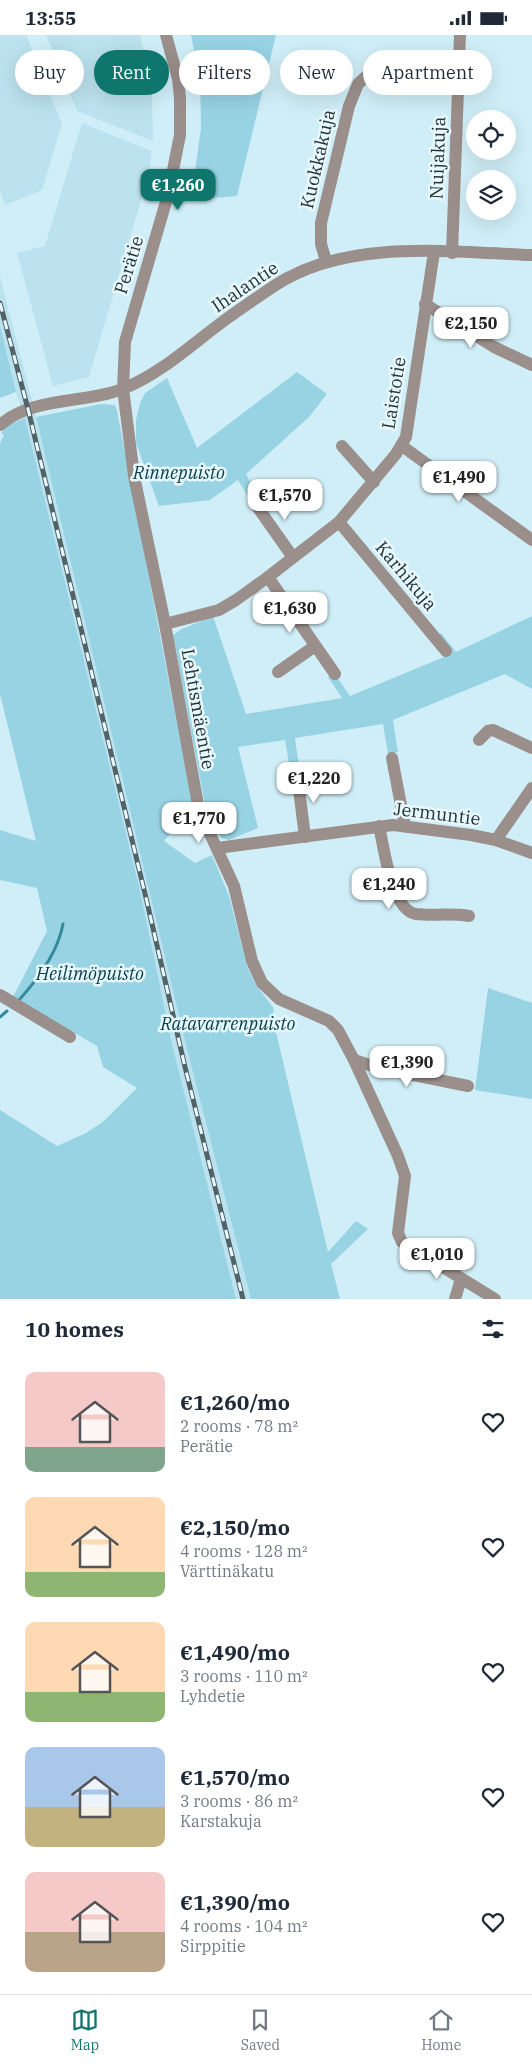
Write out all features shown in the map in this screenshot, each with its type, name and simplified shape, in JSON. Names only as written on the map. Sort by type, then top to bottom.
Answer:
[{"type":"street","name":"Perätie","points":[[123,389],[124,342],[168,195],[180,135],[178,79],[166,35]]},
{"type":"street","name":"Nuijakuja","points":[[452,253],[460,35]]},
{"type":"street","name":"Kuokkakuja","points":[[326,261],[321,244],[321,223],[348,106],[358,84],[363,79]]},
{"type":"street","name":"Ihalantie","points":[[0,425],[13,415],[28,409],[123,389],[159,371],[224,321],[277,284],[303,270],[326,261],[378,253],[532,255]]},
{"type":"street","name":"Laistotie","points":[[165,624],[219,610],[268,577],[292,556],[339,522],[402,446],[406,437],[434,253]]},
{"type":"street","points":[[426,304],[494,347],[532,365]]},
{"type":"street","name":"Lehtismäentie","points":[[123,389],[134,476],[165,624],[198,810],[234,886],[252,961],[262,983],[279,999],[329,1021],[338,1030],[354,1060],[398,1156],[405,1176],[399,1238],[402,1242],[461,1279]]},
{"type":"street","points":[[342,446],[374,482]]},
{"type":"street","points":[[402,446],[532,540]]},
{"type":"street","points":[[254,502],[292,556]]},
{"type":"street","name":"Karhikuja","points":[[339,522],[446,651]]},
{"type":"street","points":[[268,577],[335,674]]},
{"type":"street","points":[[278,672],[315,647]]},
{"type":"street","points":[[479,740],[488,731],[493,729],[532,748]]},
{"type":"street","points":[[392,758],[405,826]]},
{"type":"street","points":[[297,774],[305,837]]},
{"type":"street","points":[[496,840],[532,788]]},
{"type":"street","points":[[379,826],[394,889],[403,907],[414,914],[452,913],[469,916]]},
{"type":"street","name":"Jermuntie","points":[[217,848],[379,826],[405,826],[446,830],[496,840],[532,853]]},
{"type":"street","points":[[0,995],[70,1037]]},
{"type":"street","points":[[354,1060],[379,1068],[468,1086]]},
{"type":"street","points":[[455,1299],[461,1279],[494,1299]]},
{"type":"shaded area","points":[[0,35],[26,35],[32,50],[15,50],[15,95],[50,95],[62,124],[42,190],[5,205],[0,191]]},
{"type":"shaded area","points":[[46,35],[140,35],[144,50],[94,50],[94,95],[152,95],[153,141],[77,111],[70,95],[84,95],[84,50],[52,50]]},
{"type":"shaded area","points":[[82,123],[152,151],[149,173],[89,377],[53,386],[17,253],[45,246]]},
{"type":"shaded area","points":[[0,277],[29,388],[186,1045],[251,1299],[236,1299],[172,1044],[141,895],[25,418],[16,392],[0,325]]},
{"type":"green space","points":[[191,35],[276,35],[270,60],[270,50],[194,50]]},
{"type":"green space","points":[[200,95],[261,95],[237,196],[191,200],[201,128]]},
{"type":"green space","points":[[0,325],[16,392],[0,398]]},
{"type":"green space","name":"Rinnepuisto","points":[[297,372],[327,394],[309,417],[246,474],[255,491],[253,504],[238,480],[210,500],[159,506],[136,443],[136,420],[140,403],[145,393],[167,378],[197,448]]},
{"type":"green space","name":"Ratavarrenpuisto","points":[[101,404],[115,405],[117,411],[193,807],[164,841],[195,863],[212,855],[229,896],[247,966],[256,985],[273,1007],[276,1032],[328,1252],[356,1221],[368,1229],[331,1264],[340,1299],[251,1299],[186,1045],[36,417]]},
{"type":"green space","name":"Heilimöpuisto","points":[[25,418],[141,895],[172,1044],[236,1299],[0,1299],[0,1110],[57,1146],[86,1133],[104,1121],[137,1088],[103,1067],[97,1046],[13,997],[47,931],[37,888],[0,880],[0,830],[36,841],[0,694],[0,443],[4,435],[1,433],[8,425]]},
{"type":"green space","points":[[213,616],[246,714],[342,698],[328,677],[334,673],[350,696],[444,657],[431,641],[441,633],[456,652],[532,616],[532,689],[505,674],[393,720],[398,752],[388,754],[383,724],[295,738],[299,767],[290,769],[285,740],[238,747],[258,828],[229,840],[221,838],[205,805],[173,635],[182,629]]},
{"type":"green space","points":[[488,988],[532,1003],[532,1099],[475,1090]]},
{"type":"waterway","points":[[19,1000],[52,955],[63,924]]},
{"type":"waterway","points":[[0,1017],[7,1011]]},
{"type":"railway","points":[[0,303],[28,409],[185,1067],[243,1299]]}]
